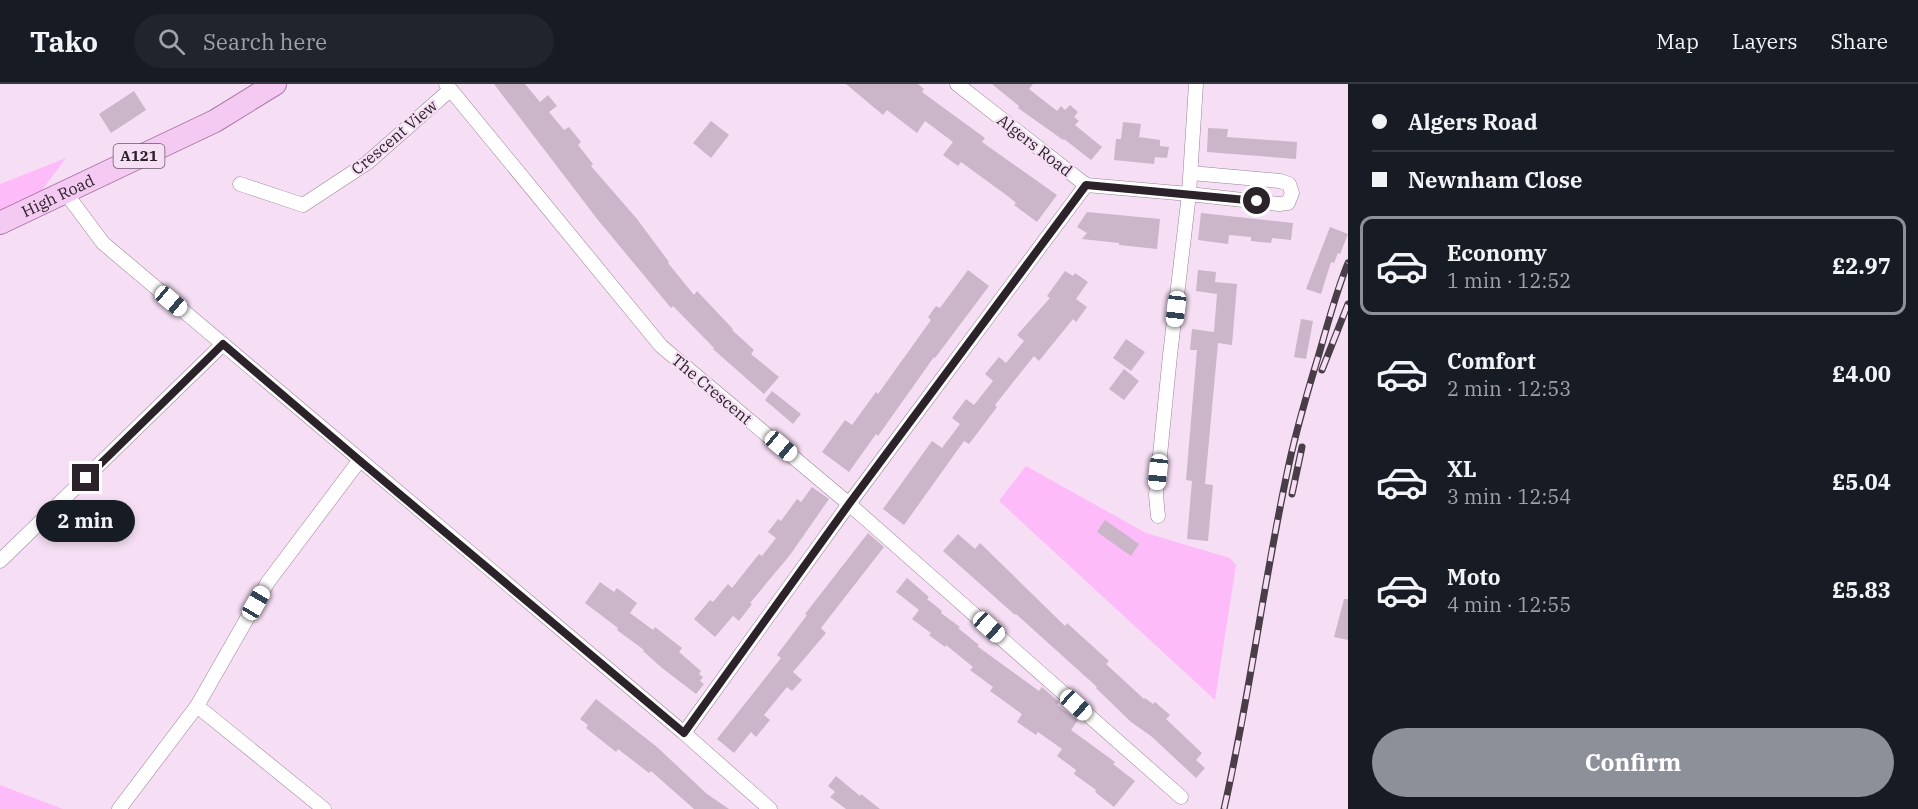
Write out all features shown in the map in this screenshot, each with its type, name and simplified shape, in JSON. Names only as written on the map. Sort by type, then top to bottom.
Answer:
[{"type":"main road","name":"High Road","points":[[0,223],[215,121],[275,84]]},
{"type":"street","name":"Algers Road","points":[[957,84],[1086,185],[1279,204],[1288,203],[1292,193],[1289,184],[1280,181],[1191,173]]},
{"type":"street","points":[[1158,516],[1156,495],[1170,355],[1190,194],[1197,84]]},
{"type":"street","name":"Crescent View","points":[[240,184],[303,205],[367,163],[448,87]]},
{"type":"street","name":"The Crescent","points":[[448,87],[661,346],[849,504],[1181,797]]},
{"type":"street","points":[[684,733],[849,504],[1086,185]]},
{"type":"street","points":[[65,192],[103,243],[684,733],[770,809]]},
{"type":"street","points":[[0,561],[223,344]]},
{"type":"street","points":[[119,809],[197,706],[268,582],[359,460]]},
{"type":"street","points":[[197,706],[324,809]]},
{"type":"shaded area","points":[[66,158],[36,198],[0,215],[0,184]]},
{"type":"shaded area","points":[[1026,466],[1146,533],[1230,558],[1236,565],[1215,700],[999,501]]},
{"type":"shaded area","points":[[0,785],[63,809],[0,809]]},
{"type":"building","points":[[494,84],[525,84],[540,102],[548,95],[557,106],[549,112],[564,130],[569,127],[581,142],[578,145],[593,164],[591,166],[637,219],[694,295],[697,291],[732,330],[754,350],[751,354],[779,377],[764,394],[713,349],[673,306],[671,308],[598,220]]},
{"type":"building","points":[[846,84],[918,84],[924,89],[922,92],[985,138],[982,142],[1057,195],[1037,222],[1014,205],[1016,203],[1009,197],[961,162],[958,166],[943,155],[953,142],[925,121],[917,133],[887,110],[883,115]]},
{"type":"building","points":[[992,84],[1033,84],[1029,89],[1057,111],[1061,106],[1065,110],[1070,105],[1078,112],[1074,117],[1079,121],[1075,125],[1102,147],[1091,160],[1018,108],[1019,106]]},
{"type":"building","points":[[134,91],[146,110],[111,133],[99,114]]},
{"type":"building","points":[[711,121],[729,135],[711,158],[693,143]]},
{"type":"building","points":[[1123,122],[1141,124],[1139,137],[1160,140],[1160,146],[1169,147],[1167,158],[1155,157],[1154,164],[1114,160],[1116,139],[1121,139]]},
{"type":"building","points":[[1208,128],[1228,129],[1227,137],[1297,142],[1296,159],[1207,152]]},
{"type":"building","points":[[1087,212],[1160,219],[1157,249],[1082,239],[1087,233],[1077,227]]},
{"type":"building","points":[[1201,213],[1293,223],[1291,240],[1272,238],[1271,243],[1251,241],[1251,237],[1229,235],[1228,244],[1198,240]]},
{"type":"building","points":[[1330,227],[1348,234],[1340,254],[1338,253],[1334,263],[1331,262],[1321,294],[1306,289]]},
{"type":"building","points":[[968,270],[989,286],[849,472],[822,452],[845,420],[852,425],[876,392],[878,394],[931,320],[928,317],[936,306],[940,308]]},
{"type":"building","points":[[1198,270],[1216,272],[1215,282],[1237,284],[1232,345],[1218,343],[1205,484],[1213,485],[1208,541],[1187,539],[1192,481],[1186,480],[1197,350],[1190,350],[1192,329],[1214,332],[1217,294],[1196,291]]},
{"type":"building","points":[[1065,271],[1073,276],[1075,273],[1088,282],[1076,299],[1087,307],[1076,322],[1073,319],[1039,361],[1034,356],[995,405],[997,407],[969,444],[964,441],[904,525],[883,509],[932,441],[942,448],[960,424],[952,418],[966,399],[974,405],[993,381],[985,374],[999,357],[1006,363],[1024,341],[1017,335],[1050,298],[1047,296]]},
{"type":"building","points":[[1301,319],[1313,321],[1306,359],[1294,357]]},
{"type":"building","points":[[1126,339],[1145,352],[1131,371],[1113,358]]},
{"type":"building","points":[[1124,369],[1139,381],[1124,400],[1109,389]]},
{"type":"building","points":[[772,391],[801,414],[793,424],[765,400]]},
{"type":"building","points":[[812,487],[829,499],[790,555],[750,603],[752,604],[739,621],[733,616],[715,637],[694,619],[728,584],[732,588],[759,554],[762,556],[776,538],[768,532],[778,519],[781,521],[797,499],[801,502]]},
{"type":"building","points":[[1105,520],[1139,544],[1131,556],[1097,532]]},
{"type":"building","points":[[868,533],[884,547],[821,628],[826,633],[793,672],[802,680],[792,691],[787,687],[764,715],[770,720],[756,737],[751,732],[734,753],[717,739],[781,658],[777,655],[807,615],[805,614]]},
{"type":"building","points":[[958,534],[975,549],[980,543],[1065,626],[1067,623],[1109,661],[1106,664],[1144,699],[1153,704],[1155,702],[1170,715],[1166,719],[1202,753],[1196,760],[1205,768],[1196,778],[1151,736],[1131,722],[1097,687],[1016,614],[943,551]]},
{"type":"building","points":[[907,578],[929,597],[927,599],[942,611],[941,613],[979,645],[977,646],[1039,691],[1042,687],[1059,702],[1057,705],[1078,720],[1071,730],[1115,762],[1113,764],[1135,781],[1114,807],[1074,774],[1076,770],[1057,756],[1062,749],[1038,732],[1036,735],[1017,722],[1022,714],[990,691],[993,687],[970,670],[973,667],[946,645],[945,647],[929,635],[931,633],[912,619],[919,610],[896,592]]},
{"type":"building","points":[[600,582],[614,592],[617,588],[637,603],[630,613],[653,630],[655,627],[682,648],[679,652],[701,671],[699,674],[703,677],[700,681],[704,684],[696,694],[585,603]]},
{"type":"building","points":[[1344,599],[1348,599],[1348,640],[1334,637]]},
{"type":"building","points":[[596,699],[657,747],[707,794],[729,809],[694,809],[651,771],[649,773],[618,749],[616,752],[586,728],[588,725],[580,719]]},
{"type":"building","points":[[836,776],[880,809],[846,809],[830,797],[835,792],[828,786]]},
{"type":"railway","points":[[1224,809],[1292,450],[1332,308],[1348,263]]},
{"type":"railway","points":[[1322,370],[1348,304]]},
{"type":"railway","points":[[1292,494],[1302,447]]},
{"type":"route","points":[[86,478],[223,344],[684,733],[849,504],[1086,185],[1257,201]]}]
